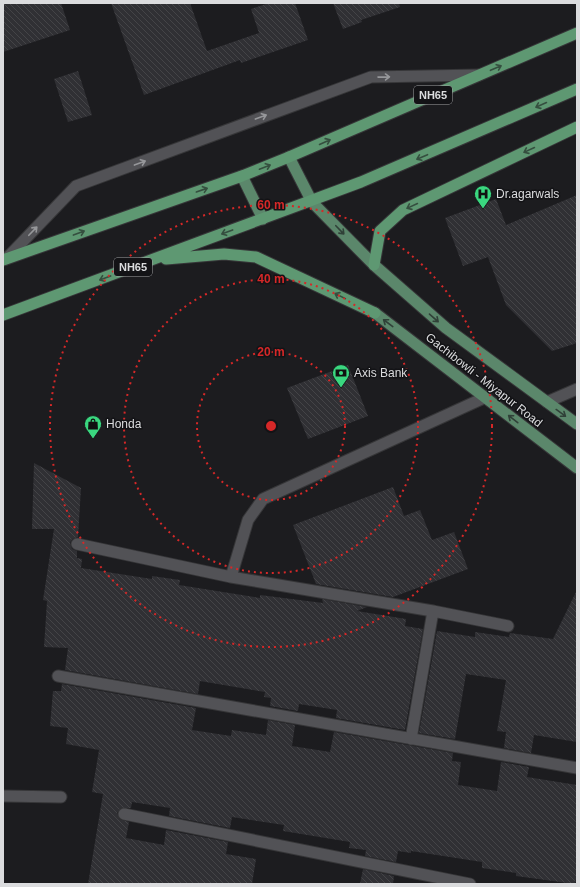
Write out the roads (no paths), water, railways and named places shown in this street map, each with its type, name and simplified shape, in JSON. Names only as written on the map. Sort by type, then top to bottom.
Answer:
[{"type":"highway","name":"NH65","points":[[4,260],[242,176],[290,157],[577,34]]},
{"type":"highway","name":"NH65","points":[[3,315],[312,202],[425,156],[577,89]]},
{"type":"highway","points":[[374,265],[380,231],[403,210],[577,128]]},
{"type":"highway","points":[[152,260],[224,254],[256,257],[375,313]]},
{"type":"main road","points":[[290,157],[312,202],[374,265],[446,328],[577,424]]},
{"type":"main road","points":[[242,176],[263,219]]},
{"type":"main road","name":"Gachibowli - Miyapur Road","points":[[375,313],[577,468]]},
{"type":"street","points":[[4,260],[76,186],[371,77],[479,75]]},
{"type":"street","points":[[547,402],[577,389]]},
{"type":"street","points":[[231,577],[248,520],[263,499],[486,397]]},
{"type":"street","points":[[77,544],[231,577],[434,611],[508,626]]},
{"type":"street","points":[[411,739],[434,611]]},
{"type":"street","points":[[58,676],[577,768]]},
{"type":"street","points":[[3,796],[61,797]]},
{"type":"street","points":[[124,814],[470,884]]},
{"type":"place","name":"Dr.agarwals","points":[[483,209]]},
{"type":"place","name":"Axis Bank","points":[[341,388]]},
{"type":"place","name":"Honda","points":[[93,439]]}]
